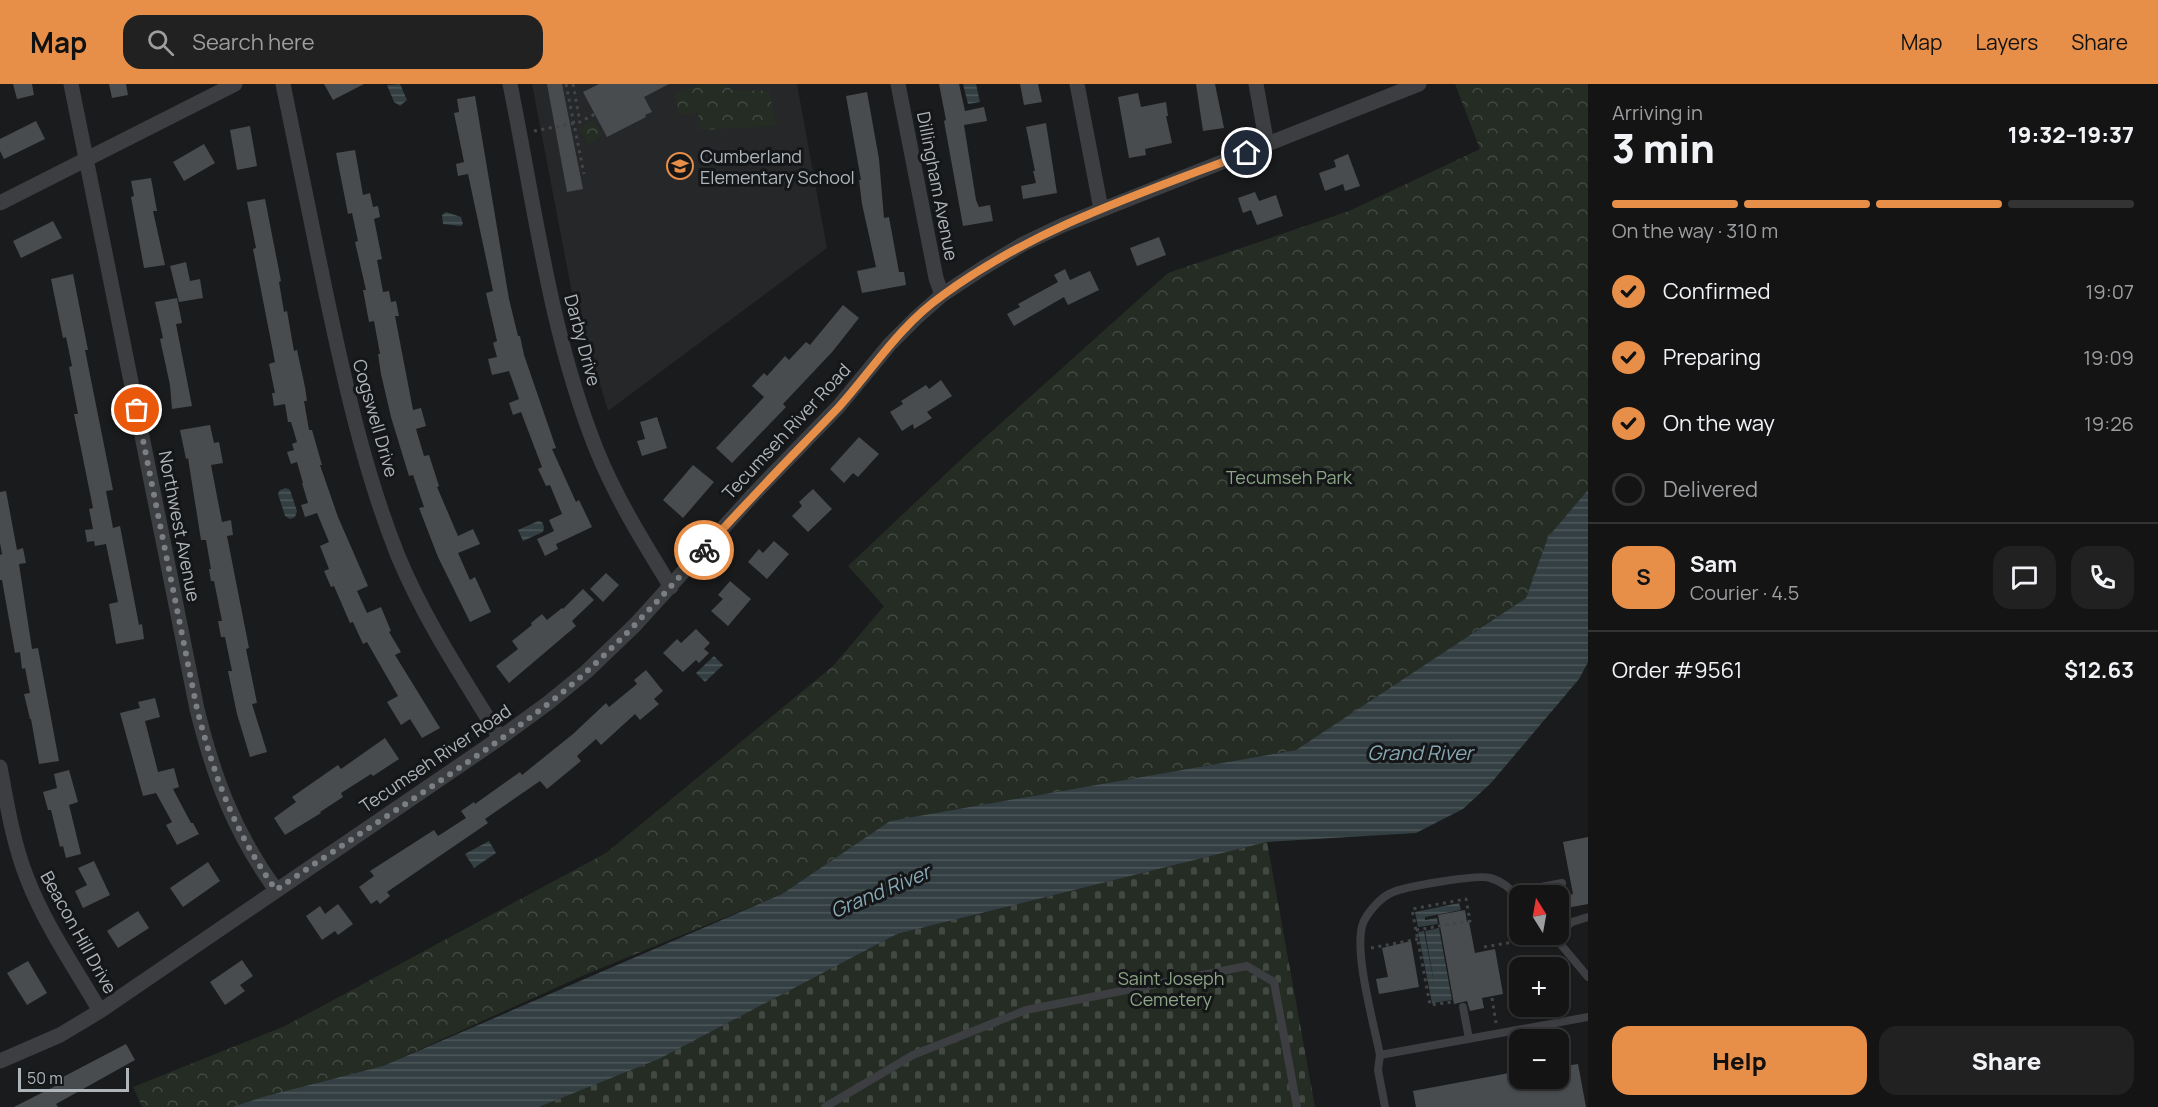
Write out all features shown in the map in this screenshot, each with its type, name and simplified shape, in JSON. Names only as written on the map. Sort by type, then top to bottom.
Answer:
[{"type":"street","name":"Northwest Avenue","points":[[70,84],[197,709],[224,799],[237,827],[276,890]]},
{"type":"street","points":[[0,203],[235,84]]},
{"type":"street","name":"Cogswell Drive","points":[[282,84],[342,370],[376,490],[398,555],[420,603],[500,738]]},
{"type":"street","name":"Darby Drive","points":[[510,84],[551,298],[579,399],[597,451],[625,513],[670,587]]},
{"type":"street","name":"Dillingham Avenue","points":[[898,84],[936,278],[942,295]]},
{"type":"street","points":[[1077,84],[1101,209]]},
{"type":"street","points":[[1256,84],[1268,145]]},
{"type":"street","name":"Tecumseh River Road","points":[[0,1061],[60,1035],[100,1011],[548,703],[586,672],[670,587],[752,496],[839,406],[890,344],[942,295],[1023,244],[1101,209],[1419,84]]},
{"type":"street","name":"Beacon Hill Drive","points":[[0,767],[26,877],[38,905],[100,1011]]},
{"type":"lane","points":[[1385,1107],[1378,1070],[1380,1055],[1360,950],[1364,922],[1379,901],[1392,892],[1471,876],[1490,877],[1509,888]]},
{"type":"lane","points":[[1551,885],[1562,883]]},
{"type":"lane","points":[[1569,924],[1588,917]]},
{"type":"lane","points":[[1563,945],[1588,977]]},
{"type":"lane","points":[[825,1107],[913,1055],[1026,1010],[1247,966],[1274,982],[1297,1107]]},
{"type":"lane","points":[[1463,1006],[1469,1039]]},
{"type":"lane","points":[[1380,1055],[1588,1017]]},
{"type":"path","points":[[566,84],[584,174]]},
{"type":"path","points":[[573,84],[580,122]]},
{"type":"path","points":[[520,134],[573,124],[595,114]]},
{"type":"path","points":[[1416,930],[1470,921],[1466,899],[1412,909],[1430,1005],[1452,1002],[1454,1008],[1463,1006]]},
{"type":"path","points":[[1360,950],[1418,939]]},
{"type":"path","points":[[1484,947],[1509,943]]},
{"type":"path","points":[[1492,998],[1498,1034]]},
{"type":"shaded area","name":"Cumberland Elementary School","points":[[532,84],[797,84],[827,248],[608,411],[571,288]]},
{"type":"green space","points":[[699,84],[728,84],[731,90],[769,91],[777,126],[700,130],[698,112],[679,115],[675,94]]},
{"type":"green space","name":"Tecumseh Park","points":[[1455,84],[1588,84],[1588,491],[1548,537],[1526,598],[1296,750],[890,821],[782,894],[582,976],[383,1066],[232,1107],[142,1107],[133,1087],[285,1026],[606,853],[833,666],[884,606],[848,566],[971,450],[1168,273],[1349,211],[1480,149]]},
{"type":"green space","points":[[593,120],[603,135],[589,144],[579,129]]},
{"type":"green space","name":"Saint Joseph Cemetery","points":[[1267,842],[1315,1107],[539,1107],[659,1059],[897,934]]},
{"type":"water","points":[[400,84],[407,100],[400,106],[394,102],[387,85]]},
{"type":"water","points":[[963,84],[976,84],[980,102],[968,104]]},
{"type":"water","points":[[446,212],[461,217],[463,224],[461,226],[443,224],[442,215]]},
{"type":"water","points":[[286,488],[290,490],[297,511],[295,517],[290,519],[285,516],[278,494],[280,490]]},
{"type":"water","name":"Grand River","points":[[1588,490],[1588,662],[1579,679],[1491,783],[1463,809],[1416,833],[1267,842],[897,934],[659,1059],[539,1107],[232,1107],[383,1066],[782,894],[890,821],[1296,750],[1526,598],[1548,537]]},
{"type":"water","points":[[538,521],[542,522],[543,532],[523,541],[518,530]]},
{"type":"water","points":[[714,656],[723,665],[705,682],[696,673]]},
{"type":"water","points":[[489,841],[496,853],[474,868],[465,854]]},
{"type":"water","points":[[1459,903],[1461,910],[1425,917],[1425,920],[1437,918],[1438,924],[1418,927],[1415,912]]},
{"type":"water","points":[[1439,928],[1452,1000],[1432,1003],[1418,932],[1424,931],[1435,988],[1425,931]]},
{"type":"building","points":[[13,84],[32,84],[34,95],[17,99]]},
{"type":"building","points":[[109,84],[126,84],[128,95],[112,98]]},
{"type":"building","points":[[324,84],[364,84],[333,100]]},
{"type":"building","points":[[547,84],[562,84],[583,189],[567,192]]},
{"type":"building","points":[[599,84],[669,84],[644,97],[652,112],[607,137],[583,92]]},
{"type":"building","points":[[939,84],[959,84],[965,111],[984,107],[987,121],[964,125],[976,200],[979,207],[990,205],[993,221],[963,226]]},
{"type":"building","points":[[1020,84],[1038,84],[1042,102],[1024,105]]},
{"type":"building","points":[[1196,84],[1215,84],[1224,128],[1203,131]]},
{"type":"building","points":[[867,92],[879,159],[884,218],[889,217],[899,272],[904,272],[906,285],[862,293],[857,271],[876,267],[862,204],[859,180],[861,180],[846,96]]},
{"type":"building","points":[[1138,93],[1141,107],[1166,102],[1168,116],[1166,116],[1172,143],[1145,149],[1146,155],[1129,158],[1118,97]]},
{"type":"building","points":[[475,96],[509,299],[518,336],[520,336],[524,355],[556,448],[552,449],[576,502],[579,500],[592,527],[556,544],[558,549],[545,556],[537,539],[554,531],[549,520],[562,514],[550,485],[546,486],[538,469],[542,467],[521,412],[513,415],[509,403],[519,399],[509,371],[492,375],[488,359],[497,357],[493,343],[497,341],[486,293],[493,291],[468,174],[458,176],[456,164],[464,162],[454,113],[459,112],[457,99]]},
{"type":"building","points":[[36,121],[45,139],[4,159],[0,151],[0,139]]},
{"type":"building","points":[[1046,123],[1057,193],[1023,199],[1021,186],[1036,183],[1026,127]]},
{"type":"building","points":[[250,126],[257,166],[237,170],[230,130]]},
{"type":"building","points":[[204,144],[215,163],[184,181],[173,162]]},
{"type":"building","points":[[355,150],[363,195],[370,193],[373,207],[378,206],[380,217],[374,219],[382,259],[377,260],[383,292],[389,291],[391,302],[396,301],[399,316],[395,316],[413,410],[421,408],[426,426],[416,429],[424,456],[429,455],[439,486],[437,487],[458,536],[473,529],[480,544],[458,553],[470,580],[475,577],[491,612],[470,622],[438,557],[419,508],[424,507],[413,475],[409,476],[391,417],[381,374],[374,321],[369,322],[363,290],[366,290],[355,242],[358,241],[352,213],[348,214],[336,153]]},
{"type":"building","points":[[1348,154],[1360,186],[1345,191],[1343,184],[1325,191],[1319,173],[1336,167],[1334,160]]},
{"type":"building","points":[[151,178],[157,211],[153,211],[165,265],[144,268],[131,197],[134,196],[131,181]]},
{"type":"building","points":[[1255,192],[1259,201],[1276,195],[1283,216],[1257,225],[1251,210],[1243,213],[1238,198]]},
{"type":"building","points":[[265,199],[281,281],[279,282],[284,312],[287,311],[294,351],[297,350],[305,387],[307,401],[304,401],[309,430],[312,430],[322,465],[320,465],[338,517],[368,586],[357,591],[367,613],[381,607],[391,631],[389,632],[401,652],[395,655],[440,728],[422,738],[410,719],[401,725],[387,702],[398,696],[367,642],[363,644],[353,622],[350,623],[334,586],[331,587],[324,571],[329,569],[320,546],[329,542],[317,513],[305,517],[301,505],[308,503],[303,483],[297,462],[291,464],[287,452],[294,450],[292,444],[297,442],[291,422],[288,422],[285,404],[274,406],[272,393],[275,393],[269,364],[275,362],[253,249],[256,248],[247,202]]},
{"type":"building","points":[[53,221],[62,238],[21,258],[13,241]]},
{"type":"building","points":[[1159,237],[1166,255],[1137,266],[1130,248]]},
{"type":"building","points":[[186,262],[190,281],[200,279],[203,298],[179,302],[170,266]]},
{"type":"building","points":[[1065,269],[1070,280],[1090,271],[1099,290],[1068,305],[1064,297],[1014,326],[1007,314],[1020,307],[1018,304],[1058,282],[1054,275]]},
{"type":"building","points":[[73,274],[88,350],[85,350],[113,490],[106,491],[113,528],[120,526],[139,625],[142,624],[144,639],[116,644],[109,604],[118,602],[106,544],[95,546],[94,541],[87,542],[85,530],[93,529],[89,509],[93,508],[74,414],[78,414],[69,367],[72,366],[66,337],[63,338],[51,279]]},
{"type":"building","points":[[177,298],[182,323],[176,324],[192,406],[172,409],[170,385],[160,339],[163,338],[155,302]]},
{"type":"building","points":[[843,305],[859,318],[833,351],[783,404],[786,407],[732,463],[716,448],[764,397],[752,386],[764,373],[767,376],[785,356],[789,360],[806,342],[810,345]]},
{"type":"building","points":[[941,380],[952,396],[927,412],[932,418],[914,429],[913,424],[902,431],[890,412],[903,404],[901,401],[926,385],[929,389]]},
{"type":"building","points":[[657,417],[667,448],[642,456],[637,441],[645,439],[640,422]]},
{"type":"building","points":[[210,425],[214,443],[219,442],[223,463],[211,465],[222,522],[231,520],[233,535],[227,536],[249,648],[246,649],[257,703],[252,704],[267,752],[250,757],[237,714],[228,671],[232,671],[225,637],[221,637],[218,621],[222,621],[214,581],[211,581],[206,540],[201,540],[188,458],[186,459],[180,430]]},
{"type":"building","points":[[859,437],[879,454],[858,477],[853,473],[844,483],[830,469]]},
{"type":"building","points":[[693,465],[714,482],[683,518],[663,500]]},
{"type":"building","points":[[813,489],[832,509],[808,532],[792,516],[802,506],[799,502]]},
{"type":"building","points":[[6,491],[17,550],[23,548],[26,563],[19,564],[32,649],[38,648],[59,761],[39,764],[24,694],[30,693],[25,668],[22,669],[20,652],[15,653],[2,580],[0,580],[0,555],[2,554],[0,492]]},
{"type":"building","points":[[774,541],[789,554],[767,579],[748,562],[759,549],[763,553]]},
{"type":"building","points":[[606,573],[619,585],[603,602],[590,589]]},
{"type":"building","points":[[730,581],[751,599],[728,626],[711,611],[723,599],[718,595]]},
{"type":"building","points":[[583,589],[594,600],[572,621],[576,626],[509,683],[496,666],[518,649],[512,641],[542,614],[547,620],[563,609]]},
{"type":"building","points":[[696,629],[710,643],[704,649],[709,653],[699,663],[696,660],[683,672],[663,653],[677,639],[681,643]]},
{"type":"building","points":[[646,670],[663,691],[654,699],[659,704],[640,720],[635,714],[601,745],[596,739],[577,756],[581,761],[547,789],[540,781],[485,819],[488,823],[387,892],[390,896],[380,904],[377,900],[371,904],[359,887],[374,876],[370,871],[434,830],[438,836],[466,818],[461,811],[474,802],[475,804],[520,772],[522,775],[573,734],[606,703],[609,707],[637,684],[634,680]]},
{"type":"building","points":[[155,698],[160,717],[145,721],[158,772],[174,768],[179,787],[173,789],[199,834],[177,845],[166,825],[172,822],[156,793],[143,796],[120,713],[140,708],[138,702]]},
{"type":"building","points":[[385,738],[399,759],[341,793],[343,797],[285,835],[274,818],[296,802],[292,797],[338,765],[341,769]]},
{"type":"building","points":[[69,770],[78,802],[69,805],[81,854],[66,858],[63,846],[60,847],[51,810],[48,810],[43,792],[57,788],[54,774]]},
{"type":"building","points":[[1588,837],[1588,904],[1569,908],[1569,895],[1573,894],[1563,842]]},
{"type":"building","points":[[94,861],[110,895],[83,908],[75,891],[87,885],[78,868]]},
{"type":"building","points":[[208,862],[220,881],[183,907],[170,888]]},
{"type":"building","points":[[338,904],[353,924],[338,935],[335,931],[322,940],[306,916],[320,906],[325,914]]},
{"type":"building","points":[[1465,910],[1475,953],[1495,949],[1503,994],[1482,998],[1484,1008],[1470,1011],[1467,1001],[1454,1004],[1438,915]]},
{"type":"building","points":[[138,911],[149,928],[118,948],[107,931]]},
{"type":"building","points":[[1411,941],[1419,987],[1379,994],[1376,979],[1388,977],[1382,948]]},
{"type":"building","points":[[242,960],[253,976],[240,985],[245,991],[225,1005],[210,982]]},
{"type":"building","points":[[28,961],[47,993],[27,1005],[7,973]]},
{"type":"building","points":[[126,1044],[135,1060],[56,1104],[58,1107],[14,1107],[63,1082],[61,1078]]},
{"type":"building","points":[[1578,1064],[1586,1107],[1416,1107],[1413,1091],[1509,1073],[1509,1089],[1569,1089],[1569,1065]]},
{"type":"way so far","points":[[137,410],[197,709],[209,758],[224,799],[242,836],[276,890],[548,703],[586,672],[635,625],[704,550]]},
{"type":"place","name":"Cumberland Elementary School","points":[[680,166]]},
{"type":"route","points":[[704,550],[752,496],[839,406],[890,344],[942,295],[1023,244],[1063,225],[1247,153]]}]
